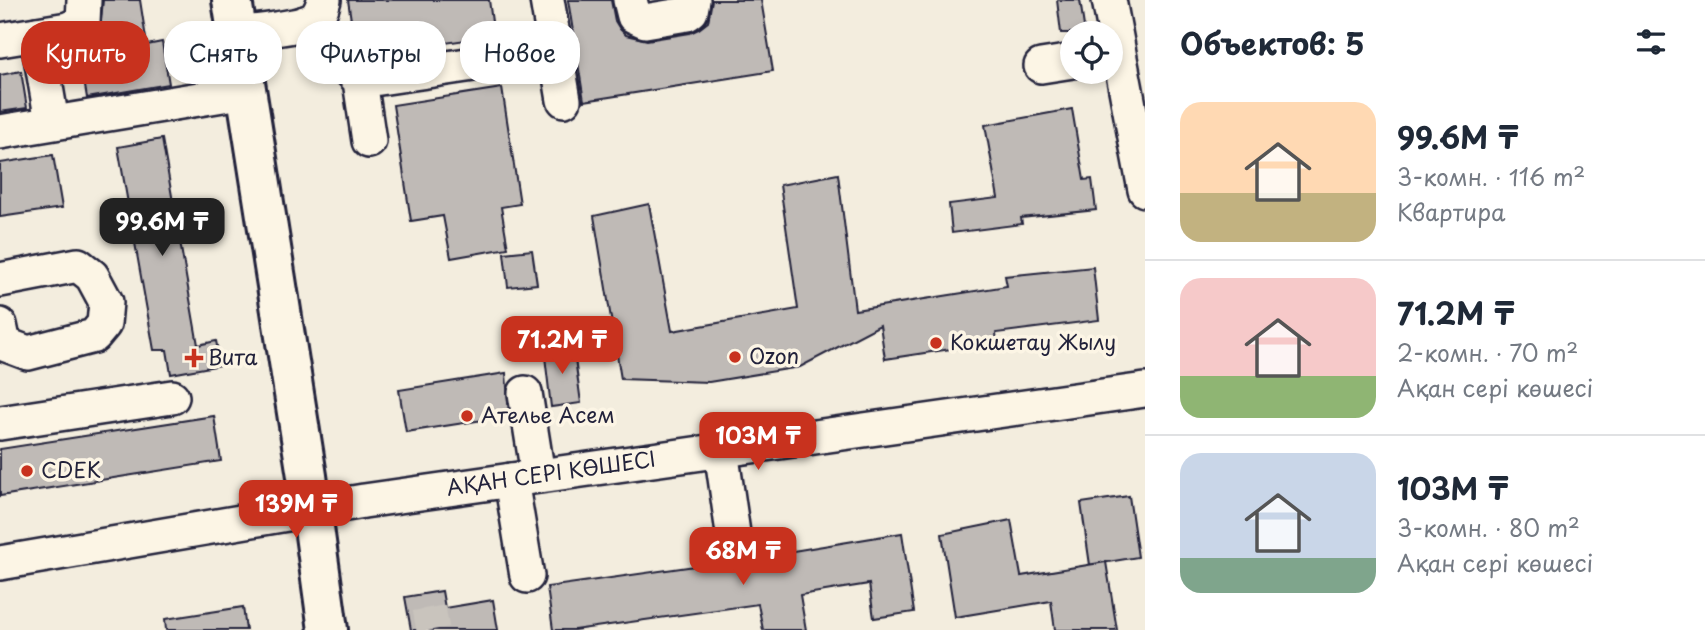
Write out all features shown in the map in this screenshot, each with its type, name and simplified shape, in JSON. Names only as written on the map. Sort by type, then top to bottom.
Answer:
[{"type":"highway","points":[[235,17],[328,630]]},
{"type":"street","points":[[83,21],[84,0]]},
{"type":"street","points":[[547,0],[564,100]]},
{"type":"street","points":[[630,0],[634,16],[645,21],[687,14],[691,11],[693,0]]},
{"type":"street","points":[[1109,0],[1111,21]]},
{"type":"street","points":[[235,17],[314,12]]},
{"type":"street","points":[[0,40],[21,37]]},
{"type":"street","points":[[46,84],[52,122]]},
{"type":"street","points":[[361,84],[369,141]]},
{"type":"street","points":[[1121,84],[1145,190]]},
{"type":"street","points":[[0,132],[247,91]]},
{"type":"street","points":[[0,280],[78,265],[92,276],[106,302],[104,324],[94,336],[28,353],[4,344],[0,325]]},
{"type":"street","name":"АҚАН СЕРІ КӨШЕСІ","points":[[0,563],[525,477],[1145,390]]},
{"type":"street","points":[[525,393],[527,576]]},
{"type":"street","points":[[0,423],[172,397]]},
{"type":"street","points":[[721,450],[734,540]]},
{"type":"building","points":[[103,0],[140,0],[143,21],[101,21]]},
{"type":"building","points":[[348,0],[489,0],[492,21],[460,21],[460,41],[446,43],[446,21],[351,21]]},
{"type":"building","points":[[568,0],[611,0],[615,21],[620,29],[626,35],[647,40],[699,29],[708,22],[712,0],[761,0],[773,71],[584,101],[580,76],[580,21],[571,21]]},
{"type":"building","points":[[1057,0],[1080,0],[1083,21],[1060,21],[1060,25]]},
{"type":"building","points":[[162,42],[164,84],[169,84],[87,98],[85,84],[150,84],[150,44]]},
{"type":"building","points":[[21,71],[27,108],[0,112],[0,75]]},
{"type":"building","points":[[502,88],[520,204],[501,207],[508,248],[451,258],[443,216],[411,221],[393,105]]},
{"type":"building","points":[[1072,109],[1084,180],[1092,179],[1096,210],[1021,218],[1022,224],[952,233],[949,204],[998,198],[985,125]]},
{"type":"building","points":[[162,139],[198,345],[216,341],[221,365],[171,374],[167,350],[154,350],[118,147]]},
{"type":"building","points":[[53,155],[62,208],[0,217],[0,163]]},
{"type":"building","points":[[838,174],[855,310],[1007,286],[1005,276],[1093,267],[1099,320],[996,333],[997,342],[885,359],[880,325],[800,367],[709,382],[621,379],[594,216],[649,204],[672,331],[798,309],[780,185]]},
{"type":"building","points":[[532,250],[537,284],[508,287],[504,253]]},
{"type":"building","points":[[573,344],[581,403],[551,407],[544,348]]},
{"type":"building","points":[[506,373],[509,416],[406,432],[399,390]]},
{"type":"building","points":[[214,416],[221,461],[0,496],[0,449]]},
{"type":"building","points":[[1129,496],[1138,557],[1090,565],[1081,503]]},
{"type":"building","points":[[1011,520],[1021,576],[1106,562],[1117,630],[1055,630],[1051,601],[955,617],[942,534]]},
{"type":"building","points":[[902,533],[914,612],[874,618],[869,584],[800,595],[806,630],[763,630],[758,604],[574,630],[553,630],[547,587]]},
{"type":"building","points":[[442,591],[445,608],[493,600],[498,630],[411,630],[405,597]]},
{"type":"building","points":[[243,607],[246,630],[166,630],[165,619]]},
{"type":"tunnel","points":[[429,608],[433,630]]},
{"type":"place","name":"Кокшетау Жылу","points":[[936,343]]},
{"type":"place","name":"Ozon","points":[[735,357]]},
{"type":"place","name":"Вита","points":[[194,358]]},
{"type":"place","name":"Ателье Асем","points":[[467,416]]},
{"type":"place","name":"CDEK","points":[[27,471]]}]
